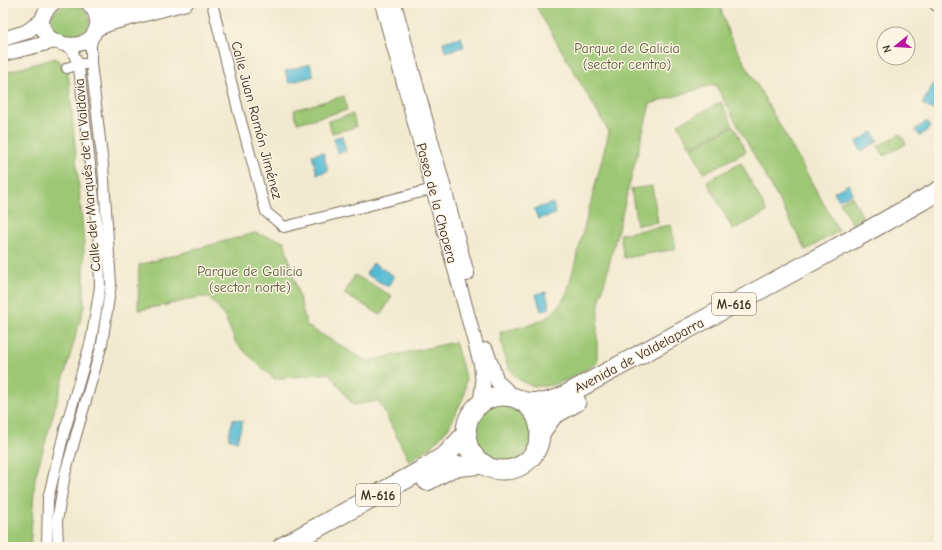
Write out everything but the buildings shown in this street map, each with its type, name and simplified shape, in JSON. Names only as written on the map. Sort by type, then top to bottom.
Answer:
[{"type":"highway","name":"Avenida de Valdelaparra","points":[[518,400],[544,403],[558,399],[866,232],[939,190]]},
{"type":"highway","name":"Avenida de Valdelaparra","points":[[540,432],[553,415],[696,336],[852,254],[939,204]]},
{"type":"highway","name":"M-616","points":[[282,547],[426,468],[446,455],[467,433],[468,422],[473,412],[480,404],[490,398],[501,396],[518,400]]},
{"type":"highway","points":[[518,400],[533,410],[538,421],[540,432]]},
{"type":"highway","name":"M-616","points":[[304,547],[452,467],[484,464],[494,469],[505,470],[516,468],[526,462],[534,454],[538,444],[540,432]]},
{"type":"highway","points":[[467,433],[469,445],[475,456],[484,464]]},
{"type":"main road","points":[[3,39],[26,32],[41,21],[53,3]]},
{"type":"main road","points":[[88,3],[96,14],[97,24],[95,32]]},
{"type":"main road","points":[[96,14],[117,11],[145,3]]},
{"type":"main road","points":[[3,54],[61,43],[83,42],[95,32],[111,23],[186,3]]},
{"type":"main road","name":"Paseo de la Chopera","points":[[382,3],[481,364],[483,385],[480,404]]},
{"type":"main road","name":"Paseo de la Chopera","points":[[394,3],[490,364],[497,381],[518,400]]},
{"type":"main road","points":[[41,21],[44,30],[50,38],[61,43]]},
{"type":"street","name":"Calle Juan Ramón Jiménez","points":[[212,3],[238,110],[266,212],[284,227],[433,189]]},
{"type":"street","name":"Calle del Marqués de la Valdavia","points":[[58,547],[57,521],[65,474],[102,344],[111,284],[103,165],[91,63],[91,45],[95,32]]},
{"type":"street","name":"Calle del Marqués de la Valdavia","points":[[47,547],[48,499],[64,433],[91,341],[100,287],[99,243],[79,64],[73,52],[61,43]]},
{"type":"street","points":[[68,68],[79,64],[91,63]]},
{"type":"green space","name":"Parque de Galicia (sector centro)","points":[[534,3],[719,3],[729,35],[839,231],[806,250],[715,84],[650,104],[599,304],[597,363],[562,382],[544,386],[534,386],[525,383],[518,379],[512,372],[505,359],[500,332],[541,321],[555,310],[568,290],[609,132]]},
{"type":"green space","points":[[69,4],[81,7],[86,11],[89,17],[89,24],[85,30],[76,35],[68,36],[60,33],[54,28],[52,15],[58,9]]},
{"type":"green space","points":[[56,58],[68,71],[84,243],[84,307],[35,478],[30,547],[3,547],[3,73]]},
{"type":"green space","points":[[344,96],[347,110],[297,123],[294,110]]},
{"type":"green space","points":[[721,102],[733,125],[690,147],[678,124]]},
{"type":"green space","points":[[353,114],[356,127],[332,133],[328,121]]},
{"type":"green space","points":[[734,126],[746,152],[704,173],[691,148]]},
{"type":"green space","points":[[900,134],[906,144],[884,156],[878,146]]},
{"type":"green space","points":[[741,163],[767,212],[733,230],[707,181]]},
{"type":"green space","points":[[652,186],[658,222],[637,225],[631,189]]},
{"type":"green space","points":[[852,196],[863,218],[852,224],[840,202]]},
{"type":"green space","points":[[671,225],[676,249],[624,258],[620,234]]},
{"type":"green space","name":"Parque de Galicia (sector norte)","points":[[254,233],[284,241],[307,326],[367,361],[455,342],[466,379],[464,396],[449,427],[429,449],[409,461],[379,401],[353,405],[329,373],[274,379],[236,343],[225,317],[210,298],[200,297],[138,310],[139,265]]},
{"type":"green space","points":[[355,275],[392,296],[381,315],[344,294]]},
{"type":"green space","points":[[503,403],[520,408],[528,416],[533,433],[528,450],[520,458],[503,463],[486,458],[478,450],[473,433],[478,416],[486,408]]},
{"type":"water","points":[[461,37],[464,47],[445,52],[443,42]]},
{"type":"water","points":[[310,64],[314,76],[289,83],[285,71]]},
{"type":"water","points":[[934,83],[939,86],[939,103],[935,111],[922,104]]},
{"type":"water","points":[[927,121],[931,127],[920,136],[915,130]]},
{"type":"water","points":[[873,132],[878,141],[861,151],[856,142]]},
{"type":"water","points":[[342,136],[346,151],[337,153],[334,138]]},
{"type":"water","points":[[323,152],[328,171],[317,174],[312,155]]},
{"type":"water","points":[[849,184],[853,193],[839,200],[834,192]]},
{"type":"water","points":[[553,203],[556,214],[538,219],[534,209]]},
{"type":"water","points":[[373,263],[394,276],[388,287],[366,274]]},
{"type":"water","points":[[546,292],[550,308],[541,311],[536,294]]},
{"type":"water","points":[[233,419],[243,421],[237,441],[228,438]]}]
